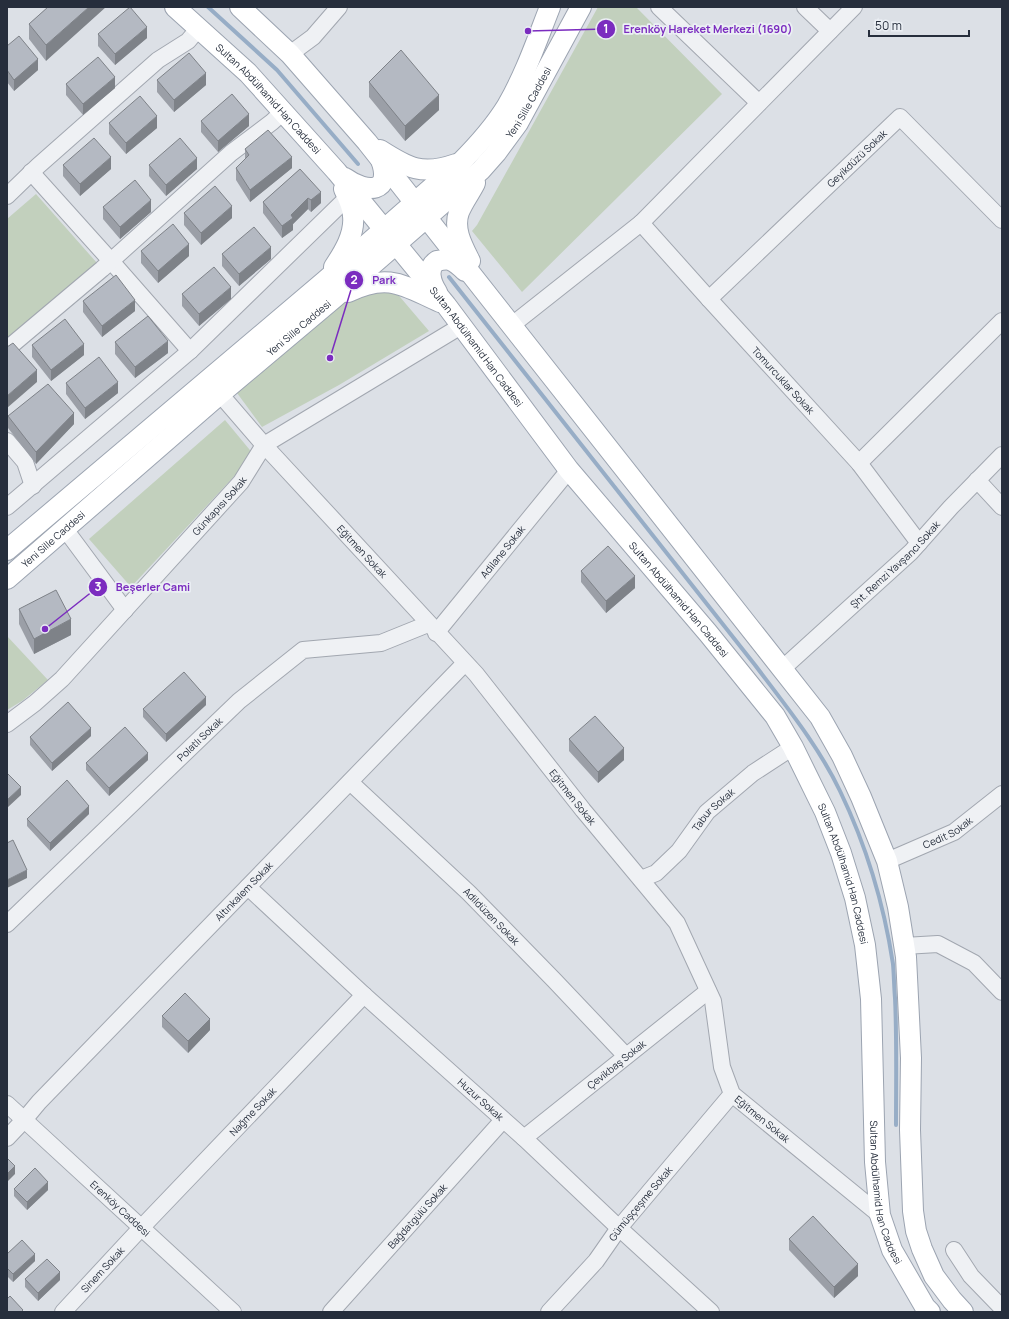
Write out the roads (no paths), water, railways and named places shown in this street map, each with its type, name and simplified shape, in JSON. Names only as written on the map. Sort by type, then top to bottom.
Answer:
[{"type":"main road","name":"Sultan Abdülhamid Han Caddesi","points":[[175,7],[248,73],[284,111],[337,172],[446,305],[569,470],[713,639],[774,716],[793,747],[825,812],[855,898],[865,945],[871,999],[875,1162],[880,1215],[892,1250],[925,1307],[930,1312]]},
{"type":"main road","name":"Sultan Abdülhamid Han Caddesi","points":[[240,7],[290,54],[367,142],[820,717],[842,756],[862,797],[887,861],[898,907],[906,957],[911,1058],[910,1130],[913,1211],[916,1231],[934,1276],[963,1312]]},
{"type":"main road","name":"Yeni Sille Caddesi","points":[[7,550],[329,290],[390,237],[415,202],[476,147],[499,118],[522,74],[550,7]]},
{"type":"main road","name":"Yeni Sille Caddesi","points":[[390,237],[427,218],[481,170],[496,153],[518,123],[581,7]]},
{"type":"main road","points":[[367,142],[405,165],[415,169],[437,169],[460,163]]},
{"type":"main road","points":[[337,172],[353,184],[360,187],[373,188],[378,186],[384,178],[384,166],[381,160]]},
{"type":"main road","points":[[478,283],[459,238],[457,219],[462,205],[481,170]]},
{"type":"main road","points":[[337,172],[348,198],[353,216],[352,229],[329,290],[362,286],[385,281],[410,287],[446,305]]},
{"type":"main road","points":[[446,305],[435,289],[431,279],[430,272],[432,266],[436,262],[448,260],[454,262],[478,283]]},
{"type":"main road","name":"Yeni Sille Caddesi","points":[[7,579],[220,394],[329,290]]},
{"type":"street","points":[[290,54],[313,37],[339,7]]},
{"type":"street","points":[[659,7],[759,103]]},
{"type":"street","points":[[805,7],[830,31]]},
{"type":"street","points":[[512,325],[641,223],[854,7]]},
{"type":"street","points":[[7,196],[31,172],[158,60],[188,41],[199,28]]},
{"type":"street","points":[[7,349],[111,261],[231,153],[284,111]]},
{"type":"street","name":"Geyikdüzü Sokak","points":[[708,298],[900,117],[1002,220]]},
{"type":"street","points":[[31,172],[190,351]]},
{"type":"street","points":[[7,508],[190,351],[348,198]]},
{"type":"street","name":"Tomurcuklar Sokak","points":[[641,223],[859,463],[919,543]]},
{"type":"street","points":[[859,463],[1002,321]]},
{"type":"street","name":"Günkapısı Sokak","points":[[7,724],[35,703],[62,679],[241,482],[264,445],[461,326]]},
{"type":"street","name":"Eğitmen Sokak","points":[[220,394],[264,445],[481,681],[583,810],[677,923],[713,1001],[722,1067],[732,1094],[880,1215]]},
{"type":"street","points":[[7,441],[25,462],[33,486]]},
{"type":"street","name":"Şht. Remzi Yavşancı Sokak","points":[[782,669],[911,552],[951,507],[1002,455]]},
{"type":"street","name":"Adilane Sokak","points":[[432,628],[569,470]]},
{"type":"street","points":[[978,480],[1002,507]]},
{"type":"street","points":[[65,529],[125,610]]},
{"type":"street","name":"Polatlı Sokak","points":[[7,924],[239,701],[303,650],[381,643],[432,628]]},
{"type":"street","name":"Altınkalem Sokak","points":[[7,1138],[39,1102],[465,663]]},
{"type":"street","name":"Tabur Sokak","points":[[641,880],[656,873],[678,851],[713,807],[753,773],[793,747]]},
{"type":"street","name":"Adildüzen Sokak","points":[[350,782],[469,893],[626,1056]]},
{"type":"street","name":"Cedit Sokak","points":[[887,861],[954,832],[1002,794]]},
{"type":"street","name":"Huzur Sokak","points":[[248,887],[364,995],[524,1138],[711,1312]]},
{"type":"street","points":[[904,946],[938,944],[974,963],[1002,992]]},
{"type":"street","name":"Çevikbaş Sokak","points":[[524,1138],[708,991]]},
{"type":"street","name":"Nağme Sokak","points":[[141,1228],[364,995]]},
{"type":"street","name":"Gümüşçeşme Sokak","points":[[549,1312],[596,1261],[619,1228],[732,1094]]},
{"type":"street","name":"Erenköy Caddesi","points":[[7,1104],[233,1312]]},
{"type":"street","name":"Bağdatgülü Sokak","points":[[331,1312],[503,1120]]},
{"type":"street","name":"Sinem Sokak","points":[[63,1312],[141,1228]]},
{"type":"street","points":[[954,1250],[971,1276],[1002,1308]]},
{"type":"waterway","points":[[208,7],[277,70],[358,164]]},
{"type":"waterway","points":[[449,277],[755,665],[811,741],[840,791],[858,833],[873,876],[885,920],[893,964],[896,1014],[896,1125]]},
{"type":"place","name":"Erenköy Hareket Merkezi (1690)","points":[[528,31]]},
{"type":"place","name":"Park","points":[[330,358]]},
{"type":"place","name":"Beşerler Cami","points":[[45,629]]}]
